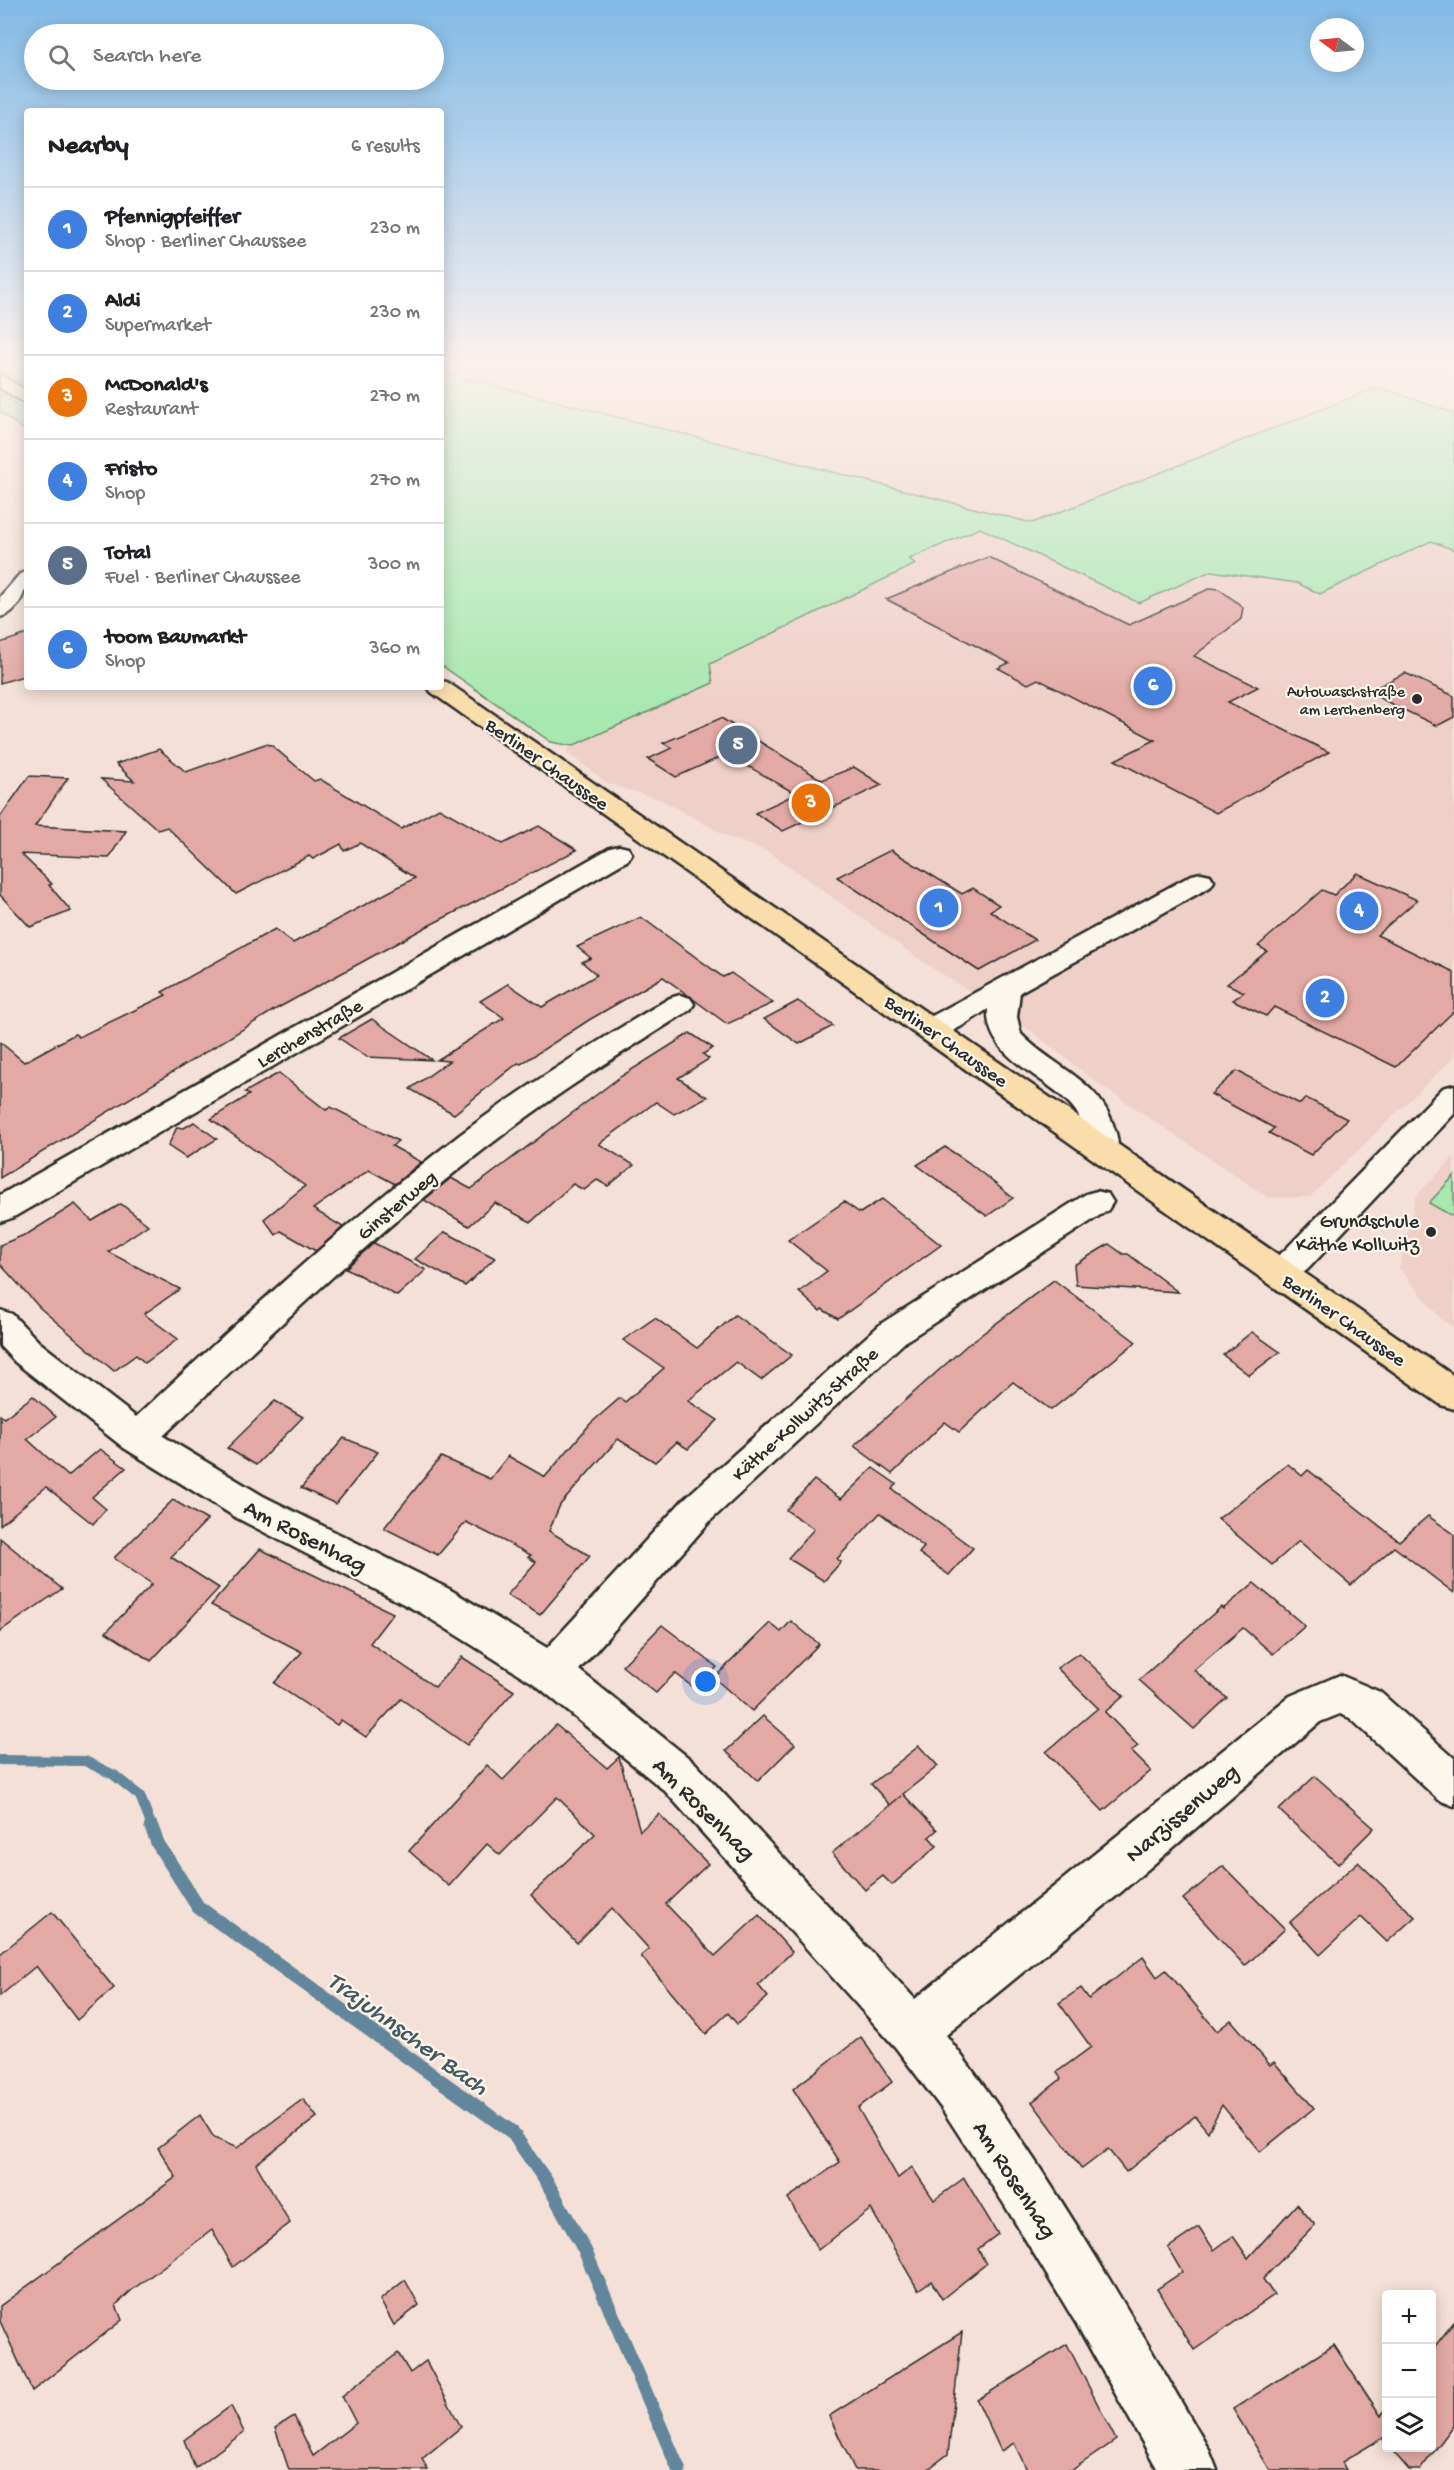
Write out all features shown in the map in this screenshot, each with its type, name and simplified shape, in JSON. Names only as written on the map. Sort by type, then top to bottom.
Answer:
[{"type":"main road","name":"Berliner Chaussee","points":[[443,690],[1454,1395]]},
{"type":"street","points":[[0,611],[24,582]]},
{"type":"street","name":"Lerchenstraße","points":[[0,1210],[619,854]]},
{"type":"street","points":[[931,1029],[1201,881]]},
{"type":"street","points":[[1006,988],[1003,1015],[1005,1033],[1020,1050],[1068,1083],[1089,1104],[1102,1133],[1103,1150]]},
{"type":"street","name":"Ginsterweg","points":[[137,1438],[332,1258],[472,1142],[574,1069],[680,1004]]},
{"type":"street","points":[[1279,1273],[1296,1260],[1454,1095]]},
{"type":"street","name":"Käthe-Kollwitz-Straße","points":[[551,1672],[697,1510],[894,1332],[1096,1202]]},
{"type":"street","name":"Am Rosenhag","points":[[0,1323],[27,1352],[137,1438],[250,1507],[435,1602],[551,1672],[680,1777],[913,2031],[959,2092],[1022,2186],[1096,2306],[1189,2470]]},
{"type":"street","name":"Narzissenweg","points":[[913,2031],[1104,1877],[1305,1709],[1340,1694],[1365,1705],[1454,1786]]},
{"type":"shaded area","points":[[848,476],[1152,476],[1032,523]]},
{"type":"shaded area","points":[[980,528],[1139,603],[1211,571],[1297,583],[1320,594],[1431,541],[1454,550],[1454,1057],[1310,1197],[1269,1198],[1100,1085],[1018,1021],[929,966],[769,852],[728,837],[662,800],[609,784],[566,752],[572,746],[713,683],[710,665],[915,563],[909,560]]},
{"type":"shaded area","name":"Grundschule Käthe Kollwitz","points":[[1454,1157],[1454,1327],[1441,1319],[1399,1268],[1416,1196]]},
{"type":"green space","points":[[444,476],[849,476],[1032,523],[1151,476],[1454,476],[1454,550],[1431,541],[1320,594],[1297,583],[1211,571],[1139,603],[980,528],[909,559],[916,564],[710,664],[713,683],[572,746],[551,742],[444,667]]},
{"type":"green space","points":[[1454,1176],[1454,1217],[1429,1203]]},
{"type":"building","points":[[988,557],[1129,625],[1211,588],[1219,589],[1243,607],[1241,619],[1194,656],[1258,687],[1228,702],[1329,752],[1216,813],[1115,760],[1155,740],[1038,679],[1028,684],[998,668],[1009,663],[886,599]]},
{"type":"building","points":[[24,635],[24,676],[0,683],[0,643]]},
{"type":"building","name":"Autowaschstraße am Lerchenberg","points":[[1405,673],[1454,696],[1454,717],[1437,726],[1367,692]]},
{"type":"building","points":[[721,718],[822,780],[854,767],[882,785],[783,831],[755,813],[796,794],[727,754],[676,777],[648,759],[672,748],[663,743]]},
{"type":"building","points":[[265,744],[271,745],[314,781],[320,779],[401,829],[439,808],[503,844],[539,826],[577,850],[428,926],[276,1009],[0,1178],[0,1042],[24,1062],[75,1034],[79,1037],[166,995],[162,992],[275,929],[293,943],[415,878],[360,843],[344,851],[341,844],[313,859],[309,856],[236,894],[167,827],[158,830],[101,779],[134,781],[116,764],[159,749],[186,772]]},
{"type":"building","points":[[29,776],[68,778],[35,826],[126,831],[109,858],[21,854],[52,884],[49,885],[71,911],[30,927],[0,895],[0,817]]},
{"type":"building","points":[[891,850],[962,894],[973,888],[999,905],[990,911],[1035,940],[979,971],[837,877]]},
{"type":"building","points":[[1357,873],[1417,900],[1377,935],[1454,972],[1454,1011],[1396,1067],[1274,1007],[1266,1016],[1233,1000],[1244,992],[1227,984],[1267,951],[1258,946],[1322,890],[1334,895]]},
{"type":"building","points":[[641,917],[723,977],[731,973],[773,1003],[727,1024],[663,977],[589,1020],[521,1064],[518,1063],[454,1114],[410,1089],[449,1061],[437,1060],[504,1018],[480,1001],[508,984],[542,1007],[597,975],[582,962],[591,958],[577,947]]},
{"type":"building","points":[[798,1001],[833,1026],[799,1044],[764,1019]]},
{"type":"building","points":[[372,1019],[432,1060],[367,1057],[339,1038]]},
{"type":"building","points":[[690,1033],[713,1048],[703,1054],[709,1059],[678,1078],[707,1097],[674,1114],[656,1102],[599,1144],[634,1165],[608,1186],[597,1180],[584,1190],[573,1184],[531,1222],[495,1203],[469,1226],[424,1200],[451,1178],[471,1189],[620,1077]]},
{"type":"building","points":[[1237,1071],[1300,1104],[1306,1098],[1347,1119],[1311,1155],[1269,1133],[1274,1128],[1211,1094]]},
{"type":"building","points":[[279,1073],[326,1110],[331,1107],[398,1141],[392,1146],[421,1162],[395,1184],[369,1170],[313,1209],[343,1227],[316,1251],[281,1231],[276,1235],[264,1219],[305,1186],[211,1119],[249,1095],[245,1092]]},
{"type":"building","points":[[194,1122],[217,1139],[186,1158],[168,1146],[177,1127],[184,1128]]},
{"type":"building","points":[[945,1147],[1013,1198],[987,1216],[917,1165]]},
{"type":"building","points":[[882,1199],[941,1245],[838,1319],[822,1309],[820,1311],[799,1292],[827,1271],[788,1240],[844,1202],[860,1213]]},
{"type":"building","points":[[75,1204],[92,1221],[121,1204],[148,1225],[108,1252],[180,1289],[144,1314],[178,1339],[145,1363],[136,1355],[114,1371],[40,1308],[0,1264],[0,1245],[29,1233]]},
{"type":"building","points":[[445,1232],[495,1258],[465,1286],[415,1259]]},
{"type":"building","points":[[374,1243],[426,1270],[397,1296],[346,1268]]},
{"type":"building","points":[[1109,1244],[1123,1254],[1128,1254],[1178,1292],[1076,1285],[1074,1265]]},
{"type":"building","points":[[1054,1280],[1136,1342],[1051,1410],[1013,1382],[959,1432],[945,1422],[892,1474],[854,1446],[966,1346]]},
{"type":"building","points":[[735,1315],[792,1355],[761,1380],[736,1362],[688,1401],[718,1420],[688,1449],[677,1442],[655,1462],[618,1439],[560,1505],[549,1531],[590,1556],[540,1615],[507,1595],[536,1562],[528,1557],[531,1555],[466,1522],[438,1555],[384,1528],[441,1457],[490,1479],[508,1456],[545,1477],[591,1423],[620,1398],[625,1402],[664,1368],[623,1340],[655,1318],[697,1348]]},
{"type":"building","points":[[1252,1332],[1280,1352],[1249,1375],[1223,1355]]},
{"type":"building","points":[[33,1396],[56,1417],[27,1439],[68,1476],[100,1449],[126,1468],[92,1497],[106,1509],[93,1524],[46,1487],[0,1525],[0,1415],[4,1418]]},
{"type":"building","points":[[275,1401],[303,1417],[256,1465],[227,1448]]},
{"type":"building","points":[[344,1438],[378,1452],[336,1504],[301,1488]]},
{"type":"building","points":[[1288,1464],[1302,1476],[1308,1470],[1399,1541],[1428,1516],[1454,1534],[1454,1593],[1394,1547],[1351,1585],[1299,1541],[1272,1565],[1218,1519]]},
{"type":"building","points":[[873,1468],[896,1484],[892,1489],[973,1548],[949,1575],[919,1553],[924,1547],[880,1513],[837,1559],[841,1562],[824,1581],[788,1558],[814,1529],[786,1510],[814,1480],[841,1499]]},
{"type":"building","points":[[173,1500],[207,1520],[171,1557],[219,1588],[151,1661],[106,1632],[152,1584],[114,1558]]},
{"type":"building","points":[[0,1538],[62,1589],[0,1631]]},
{"type":"building","points":[[260,1549],[393,1613],[370,1643],[435,1687],[462,1657],[514,1691],[467,1745],[401,1699],[366,1737],[341,1720],[337,1725],[274,1683],[302,1652],[211,1605]]},
{"type":"building","points":[[1254,1583],[1305,1626],[1273,1654],[1243,1628],[1194,1670],[1227,1698],[1194,1729],[1139,1680],[1221,1607],[1223,1609]]},
{"type":"building","points":[[791,1621],[819,1644],[752,1711],[714,1678],[770,1623],[781,1632]]},
{"type":"building","points":[[662,1625],[717,1667],[695,1689],[675,1673],[656,1693],[622,1666]]},
{"type":"building","points":[[1079,1653],[1124,1696],[1105,1712],[1138,1746],[1131,1751],[1151,1771],[1103,1811],[1046,1752],[1098,1708],[1057,1668]]},
{"type":"building","points":[[763,1716],[795,1744],[758,1781],[726,1751]]},
{"type":"building","points":[[556,1725],[607,1768],[619,1757],[640,1831],[659,1814],[708,1864],[666,1904],[715,1956],[759,1915],[792,1952],[758,1985],[768,1997],[737,2024],[728,2013],[706,2034],[641,1956],[649,1949],[612,1908],[577,1943],[531,1895],[595,1834],[557,1797],[500,1855],[487,1844],[449,1886],[409,1851],[487,1765],[503,1780]]},
{"type":"building","points":[[919,1746],[938,1766],[903,1794],[937,1830],[929,1837],[937,1846],[892,1885],[883,1876],[865,1890],[832,1853],[901,1796],[890,1805],[871,1784]]},
{"type":"building","points":[[1315,1776],[1374,1828],[1338,1864],[1279,1810]]},
{"type":"building","points":[[1358,1862],[1415,1917],[1387,1942],[1361,1917],[1320,1955],[1290,1922]]},
{"type":"building","points":[[1223,1866],[1285,1929],[1245,1966],[1183,1899]]},
{"type":"building","points":[[52,1912],[114,1988],[77,2020],[36,1966],[0,1996],[0,1954]]},
{"type":"building","points":[[1143,1957],[1157,1977],[1166,1970],[1217,2031],[1231,2020],[1270,2065],[1274,2062],[1314,2108],[1260,2152],[1222,2105],[1208,2132],[1195,2116],[1126,2172],[1108,2149],[1082,2169],[1032,2102],[1061,2079],[1057,2072],[1091,2047],[1059,2003],[1081,1988],[1089,1999]]},
{"type":"building","points":[[861,2037],[892,2082],[858,2108],[898,2178],[912,2167],[934,2200],[964,2178],[998,2234],[978,2249],[986,2264],[942,2299],[931,2281],[918,2290],[871,2209],[818,2250],[788,2198],[840,2162],[793,2089]]},
{"type":"building","points":[[303,2099],[317,2117],[256,2164],[290,2223],[233,2267],[212,2230],[132,2290],[116,2305],[122,2320],[32,2391],[0,2321],[0,2306],[176,2177],[158,2148],[200,2115],[214,2138],[237,2148]]},
{"type":"building","points":[[1297,2204],[1315,2225],[1263,2279],[1274,2295],[1194,2350],[1157,2289],[1182,2272],[1168,2248],[1199,2227],[1214,2250],[1233,2236],[1248,2258]]},
{"type":"building","points":[[405,2280],[419,2305],[394,2325],[380,2300]]},
{"type":"building","points":[[1454,2322],[1454,2425],[1436,2449],[1436,2398],[1436,2345]]},
{"type":"building","points":[[962,2332],[948,2454],[927,2470],[855,2470],[829,2416]]},
{"type":"building","points":[[1067,2344],[1116,2440],[1072,2470],[1027,2470],[1014,2443],[1001,2451],[977,2400]]},
{"type":"building","points":[[1334,2345],[1381,2416],[1382,2414],[1382,2438],[1342,2462],[1346,2470],[1270,2470],[1233,2409]]},
{"type":"building","points":[[398,2353],[410,2373],[426,2361],[461,2427],[422,2459],[428,2470],[289,2470],[275,2428],[294,2416],[313,2456],[356,2423],[342,2396]]},
{"type":"building","points":[[231,2406],[244,2432],[195,2468],[184,2440]]},
{"type":"building","points":[[1393,2452],[1434,2452],[1420,2470],[1409,2470]]},
{"type":"waterway","name":"Trajuhnscher Bach","points":[[0,1760],[85,1761],[114,1775],[140,1796],[152,1827]]},
{"type":"waterway","name":"Trajuhnscher Bach","points":[[151,1826],[158,1844],[198,1907],[512,2132],[548,2184],[585,2251],[679,2470]]},
{"type":"place","name":"toom Baumarkt","points":[[1153,686]]},
{"type":"place","name":"Autowaschstraße am Lerchenberg","points":[[1417,699]]},
{"type":"place","name":"Total","points":[[738,745]]},
{"type":"place","name":"McDonald's","points":[[811,803]]},
{"type":"place","name":"Pfennigpfeiffer","points":[[939,908]]},
{"type":"place","name":"Fristo","points":[[1359,911]]},
{"type":"place","name":"Aldi","points":[[1325,998]]},
{"type":"place","name":"Grundschule Käthe Kollwitz","points":[[1431,1232]]}]
